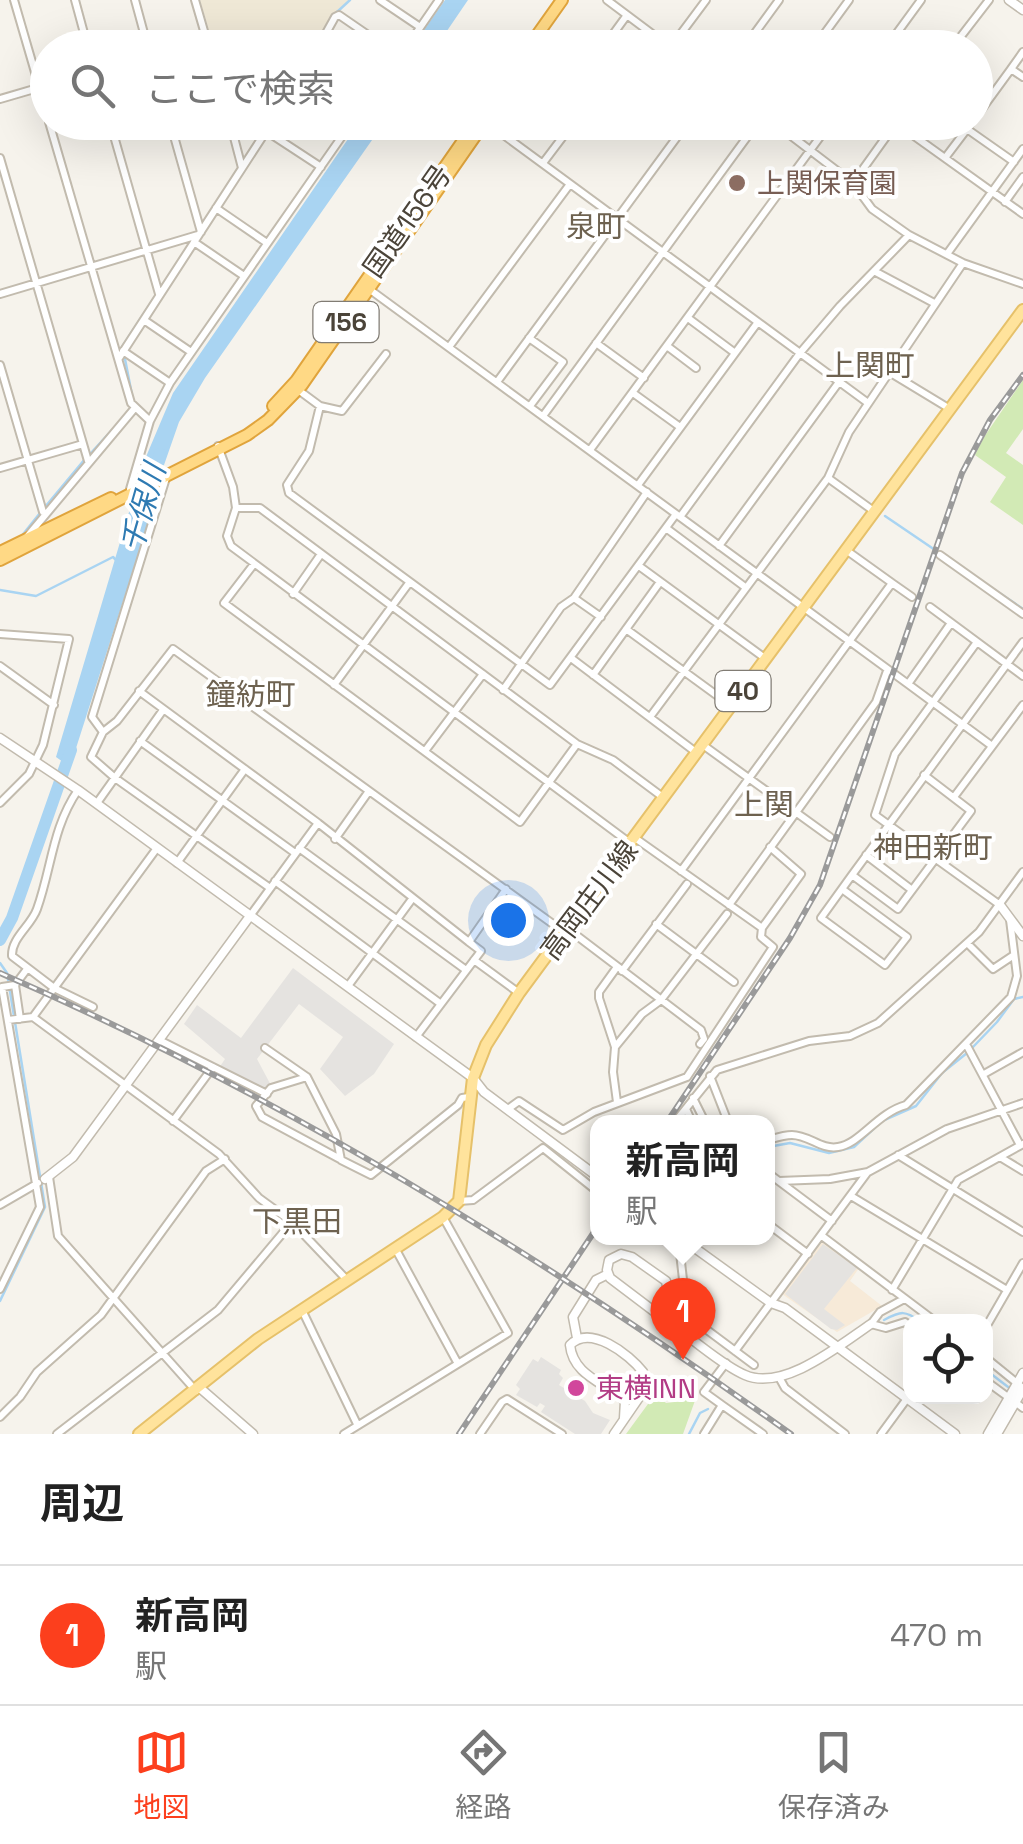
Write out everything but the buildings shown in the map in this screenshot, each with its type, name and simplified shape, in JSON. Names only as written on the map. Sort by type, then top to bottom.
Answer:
[{"type":"highway","points":[[541,30],[562,0]]},
{"type":"highway","points":[[549,30],[570,0]]},
{"type":"highway","name":"国道156号","points":[[295,387],[464,140]]},
{"type":"highway","name":"国道156号","points":[[0,552],[164,477],[268,420],[369,289],[473,140]]},
{"type":"highway","name":"国道156号","points":[[0,560],[132,490]]},
{"type":"main road","name":"高岡庄川線","points":[[459,1202],[469,1097],[486,1044],[519,993],[1023,310]]},
{"type":"main road","points":[[139,1434],[258,1339],[443,1217],[459,1202]]},
{"type":"street","points":[[14,0],[30,47]]},
{"type":"street","points":[[75,0],[83,30]]},
{"type":"street","points":[[135,0],[143,30]]},
{"type":"street","points":[[196,0],[204,30]]},
{"type":"street","points":[[380,0],[420,28],[440,0]]},
{"type":"street","points":[[607,0],[648,30]]},
{"type":"street","points":[[684,30],[706,0]]},
{"type":"street","points":[[757,30],[779,0]]},
{"type":"street","points":[[827,30],[849,0]]},
{"type":"street","points":[[900,30],[922,0]]},
{"type":"street","points":[[966,30],[989,0]]},
{"type":"street","points":[[1009,0],[1023,10]]},
{"type":"street","points":[[616,30],[627,14]]},
{"type":"street","points":[[328,30],[339,16],[360,30]]},
{"type":"street","points":[[993,93],[1023,52]]},
{"type":"street","points":[[1011,69],[1023,78]]},
{"type":"street","points":[[0,98],[30,90]]},
{"type":"street","points":[[54,140],[134,409],[150,421]]},
{"type":"street","points":[[115,140],[160,296]]},
{"type":"street","points":[[174,140],[198,236],[244,276]]},
{"type":"street","points":[[235,140],[242,168]]},
{"type":"street","points":[[120,355],[261,140]]},
{"type":"street","points":[[279,140],[321,167]]},
{"type":"street","points":[[132,490],[150,421],[170,383],[340,140]]},
{"type":"street","points":[[511,140],[868,403]]},
{"type":"street","points":[[543,163],[560,140]]},
{"type":"street","points":[[497,382],[675,140]]},
{"type":"street","points":[[543,416],[745,140]]},
{"type":"street","points":[[796,140],[853,182],[872,209],[909,235],[963,263],[1023,284]]},
{"type":"street","points":[[590,450],[818,140]]},
{"type":"street","points":[[853,182],[884,140]]},
{"type":"street","points":[[920,140],[1023,214]]},
{"type":"street","points":[[945,158],[958,140]]},
{"type":"street","points":[[990,140],[1014,162]]},
{"type":"street","points":[[947,254],[1023,149]]},
{"type":"street","points":[[0,158],[88,461]]},
{"type":"street","points":[[1006,202],[1023,177]]},
{"type":"street","points":[[449,347],[570,184]]},
{"type":"street","points":[[216,208],[267,243]]},
{"type":"street","points":[[320,406],[309,451],[286,485],[289,494],[550,685],[800,353],[909,235]]},
{"type":"street","points":[[0,294],[198,236]]},
{"type":"street","points":[[650,716],[828,478],[849,432],[963,263]]},
{"type":"street","points":[[874,272],[934,303]]},
{"type":"street","points":[[369,289],[992,746]]},
{"type":"street","points":[[688,318],[735,353]]},
{"type":"street","points":[[144,320],[191,352]]},
{"type":"street","points":[[638,485],[758,322]]},
{"type":"street","points":[[529,338],[563,362],[530,406]]},
{"type":"street","points":[[596,343],[644,378]]},
{"type":"street","points":[[667,346],[696,368]]},
{"type":"street","points":[[295,387],[320,406],[342,412],[386,354]]},
{"type":"street","points":[[120,355],[170,383]]},
{"type":"street","points":[[0,365],[44,514]]},
{"type":"street","points":[[889,372],[950,409]]},
{"type":"street","points":[[719,546],[840,382]]},
{"type":"street","points":[[633,392],[680,427]]},
{"type":"street","points":[[25,539],[134,409]]},
{"type":"street","points":[[0,468],[82,444]]},
{"type":"street","points":[[219,448],[236,508],[227,536],[231,546],[548,783],[681,871],[728,909],[762,928]]},
{"type":"street","points":[[103,732],[92,717],[164,477]]},
{"type":"street","points":[[828,478],[875,512]]},
{"type":"street","points":[[504,690],[647,492]]},
{"type":"street","points":[[236,508],[260,508],[577,744],[613,760],[664,798]]},
{"type":"street","points":[[666,528],[745,587]]},
{"type":"street","points":[[846,550],[912,597]]},
{"type":"street","points":[[293,594],[321,554]]},
{"type":"street","points":[[940,556],[1023,614]]},
{"type":"street","points":[[254,564],[224,603],[520,822],[577,744]]},
{"type":"street","points":[[638,566],[766,660]]},
{"type":"street","points":[[593,674],[660,582]]},
{"type":"street","points":[[681,871],[892,583]]},
{"type":"street","points":[[334,685],[410,584]]},
{"type":"street","points":[[574,598],[601,617]]},
{"type":"street","points":[[930,607],[1023,676]]},
{"type":"street","points":[[908,684],[951,623]]},
{"type":"street","points":[[626,628],[731,706]]},
{"type":"street","points":[[0,804],[36,761],[69,640],[1,637]]},
{"type":"street","points":[[977,642],[895,754],[875,815],[1000,905],[1023,936]]},
{"type":"street","points":[[842,889],[907,937],[886,966],[821,918],[866,854],[1023,642]]},
{"type":"street","points":[[441,1004],[197,836],[91,757],[103,732],[117,721],[173,649],[620,969],[701,1030],[704,1039],[700,1044]]},
{"type":"street","points":[[571,658],[830,837]]},
{"type":"street","points":[[0,666],[54,705]]},
{"type":"street","points":[[616,1047],[642,1014],[661,1000],[696,954],[876,702],[887,670]]},
{"type":"street","points":[[425,751],[482,674]]},
{"type":"street","points":[[139,692],[318,823],[481,950],[416,1037]]},
{"type":"street","points":[[954,798],[1023,705]]},
{"type":"street","points":[[97,804],[163,710]]},
{"type":"street","points":[[0,738],[74,787],[348,986],[590,1171]]},
{"type":"street","points":[[140,742],[466,970]]},
{"type":"street","points":[[178,863],[245,769]]},
{"type":"street","points":[[852,875],[898,909],[971,811],[924,775]]},
{"type":"street","points":[[74,787],[62,813],[36,912],[11,948],[12,956],[27,969],[93,1007]]},
{"type":"street","points":[[334,839],[369,791]]},
{"type":"street","points":[[0,1205],[43,1180],[72,1157],[318,823]]},
{"type":"street","points":[[592,1115],[687,1077],[774,947],[761,938],[762,928],[802,874],[770,847]]},
{"type":"street","points":[[32,1018],[157,848]]},
{"type":"street","points":[[866,854],[912,890]]},
{"type":"street","points":[[680,1115],[716,1070],[809,1041],[850,1036],[878,1023],[967,943],[1023,872]]},
{"type":"street","points":[[617,1102],[613,1072],[616,1047],[599,992],[686,884]]},
{"type":"street","points":[[470,942],[506,889]]},
{"type":"street","points":[[348,986],[412,899]]},
{"type":"street","points":[[775,1138],[791,1134],[824,1147],[840,1147],[852,1142],[891,1109],[906,1105],[1011,997],[1019,982],[1009,918]]},
{"type":"street","points":[[656,924],[734,982]]},
{"type":"street","points":[[967,943],[993,969],[1014,954]]},
{"type":"street","points":[[474,960],[519,993]]},
{"type":"street","points":[[27,969],[15,985],[2,987],[58,1236],[161,1352],[252,1434]]},
{"type":"street","points":[[15,985],[20,1019]]},
{"type":"street","points":[[8,1020],[32,1018],[224,1159],[259,1198],[292,1222],[347,1280]]},
{"type":"street","points":[[159,1040],[266,1094]]},
{"type":"street","points":[[892,1290],[958,1180],[1022,1144],[1000,1111],[966,1044]]},
{"type":"street","points":[[265,1048],[307,1077],[336,1134],[341,1160]]},
{"type":"street","points":[[984,1074],[1023,1052]]},
{"type":"street","points":[[173,1121],[212,1067]]},
{"type":"street","points":[[710,1076],[725,1115]]},
{"type":"street","points":[[307,1077],[271,1088],[256,1106],[262,1117],[371,1175],[460,1104],[463,1097],[469,1097]]},
{"type":"street","points":[[692,1097],[701,1115]]},
{"type":"street","points":[[508,1109],[519,1101],[564,1130],[590,1116]]},
{"type":"street","points":[[779,1181],[830,1179],[868,1172],[947,1129],[1023,1103]]},
{"type":"street","points":[[685,1108],[688,1115]]},
{"type":"street","points":[[459,1202],[473,1200],[543,1148],[590,1186]]},
{"type":"street","points":[[898,1154],[1023,1232]]},
{"type":"street","points":[[999,1156],[1023,1171]]},
{"type":"street","points":[[0,1417],[37,1372],[101,1315],[206,1171],[224,1159]]},
{"type":"street","points":[[735,1351],[868,1172]]},
{"type":"street","points":[[775,1178],[832,1221]]},
{"type":"street","points":[[0,1289],[38,1217],[43,1180]]},
{"type":"street","points":[[852,1196],[1006,1290]]},
{"type":"street","points":[[344,1434],[508,1333],[443,1217]]},
{"type":"street","points":[[57,1434],[218,1310],[292,1222]]},
{"type":"street","points":[[775,1229],[808,1254]]},
{"type":"street","points":[[822,1236],[925,1314]]},
{"type":"street","points":[[691,1245],[771,1303],[786,1308],[903,1398]]},
{"type":"street","points":[[394,1248],[458,1362]]},
{"type":"street","points":[[608,1274],[609,1260],[621,1254],[660,1276],[666,1281],[672,1315],[680,1331]]},
{"type":"street","points":[[680,1254],[687,1316],[754,1365]]},
{"type":"street","points":[[993,1314],[1023,1264]]},
{"type":"street","points":[[608,1274],[726,1364],[756,1379],[780,1379],[837,1346],[871,1324],[880,1312],[904,1299]]},
{"type":"street","points":[[577,1338],[573,1317],[596,1280],[608,1274]]},
{"type":"street","points":[[654,1309],[665,1293],[660,1276]]},
{"type":"street","points":[[302,1310],[357,1424]]},
{"type":"street","points":[[871,1324],[886,1328],[903,1323]]},
{"type":"street","points":[[614,1434],[645,1390],[645,1377],[639,1366],[606,1344],[588,1336],[577,1338],[570,1350],[579,1368],[622,1397],[627,1408],[624,1418]]},
{"type":"street","points":[[726,1364],[704,1392],[763,1434]]},
{"type":"street","points":[[993,1366],[1017,1394]]},
{"type":"street","points":[[998,1434],[1023,1373]]},
{"type":"street","points":[[622,1397],[636,1396],[645,1377]]},
{"type":"street","points":[[780,1379],[785,1388],[845,1434]]},
{"type":"street","points":[[993,1383],[1017,1394]]},
{"type":"street","points":[[988,1434],[1017,1394]]},
{"type":"street","points":[[480,1434],[508,1399],[562,1434]]},
{"type":"street","points":[[704,1434],[722,1404]]},
{"type":"street","points":[[882,1434],[903,1404]]},
{"type":"street","points":[[912,1404],[955,1434]]},
{"type":"shaded area","points":[[200,0],[349,0],[333,15],[325,30],[209,30]]},
{"type":"shaded area","points":[[293,968],[394,1044],[374,1074],[345,1096],[320,1069],[343,1037],[299,1004],[257,1059],[274,1091],[267,1097],[217,1071],[225,1059],[184,1024],[197,1005],[241,1038]]},
{"type":"shaded area","points":[[823,1241],[859,1268],[850,1281],[882,1306],[837,1332],[782,1294]]},
{"type":"shaded area","points":[[823,1244],[857,1268],[824,1309],[845,1325],[837,1330],[785,1294]]},
{"type":"shaded area","points":[[541,1357],[561,1370],[563,1378],[559,1385],[585,1401],[593,1413],[610,1420],[601,1434],[575,1434],[541,1412],[545,1406],[540,1403],[537,1407],[516,1395],[520,1389],[516,1385],[533,1359],[538,1362]]},
{"type":"green space","points":[[1023,380],[1023,429],[1006,453],[1023,465],[1023,525],[990,502],[1006,477],[975,455]]},
{"type":"green space","points":[[691,1388],[697,1395],[683,1434],[626,1434],[656,1393],[666,1403],[683,1401]]},
{"type":"water","points":[[445,0],[468,0],[448,30],[424,30]]},
{"type":"water","points":[[347,140],[372,140],[205,378],[179,422],[164,465],[137,478],[173,393]]},
{"type":"water","points":[[159,489],[70,767],[56,757],[132,502]]},
{"type":"waterway","points":[[337,12],[350,0]]},
{"type":"waterway","points":[[253,146],[256,140]]},
{"type":"waterway","points":[[122,347],[156,295]]},
{"type":"waterway","points":[[124,354],[132,395]]},
{"type":"waterway","points":[[90,454],[112,430]]},
{"type":"waterway","name":"千保川","points":[[146,507],[160,454]]},
{"type":"waterway","points":[[45,507],[85,459]]},
{"type":"waterway","points":[[20,538],[40,513]]},
{"type":"waterway","points":[[885,516],[938,552]]},
{"type":"waterway","points":[[0,590],[36,596],[113,557],[117,561]]},
{"type":"waterway","points":[[986,584],[1023,609]]},
{"type":"waterway","name":"千保川","points":[[0,940],[12,918],[71,750]]},
{"type":"waterway","points":[[0,963],[7,973],[45,1207],[0,1301]]},
{"type":"waterway","points":[[973,1047],[1014,999],[1023,997]]},
{"type":"waterway","points":[[775,1146],[790,1143],[829,1153],[854,1147],[882,1121],[916,1106],[942,1073],[967,1053]]},
{"type":"waterway","points":[[884,1320],[907,1314]]},
{"type":"waterway","points":[[993,1375],[1012,1390]]},
{"type":"waterway","points":[[689,1434],[700,1413],[708,1409]]},
{"type":"railway","points":[[672,1115],[790,938],[820,885],[962,473],[990,420],[1023,375]]},
{"type":"railway","points":[[0,973],[207,1071],[408,1182],[602,1304],[791,1434]]},
{"type":"railway","points":[[459,1434],[590,1238]]},
{"type":"place","name":"上関保育園","points":[[737,183]]},
{"type":"place","name":"新高岡","points":[[683,1360]]},
{"type":"place","name":"東横INN","points":[[576,1388]]},
{"type":"district","name":"泉町","points":[[596,226]]},
{"type":"district","name":"上関町","points":[[870,365]]},
{"type":"district","name":"鐘紡町","points":[[251,694]]},
{"type":"district","name":"上関","points":[[764,804]]},
{"type":"district","name":"神田新町","points":[[933,847]]},
{"type":"district","name":"下黒田","points":[[297,1221]]}]
